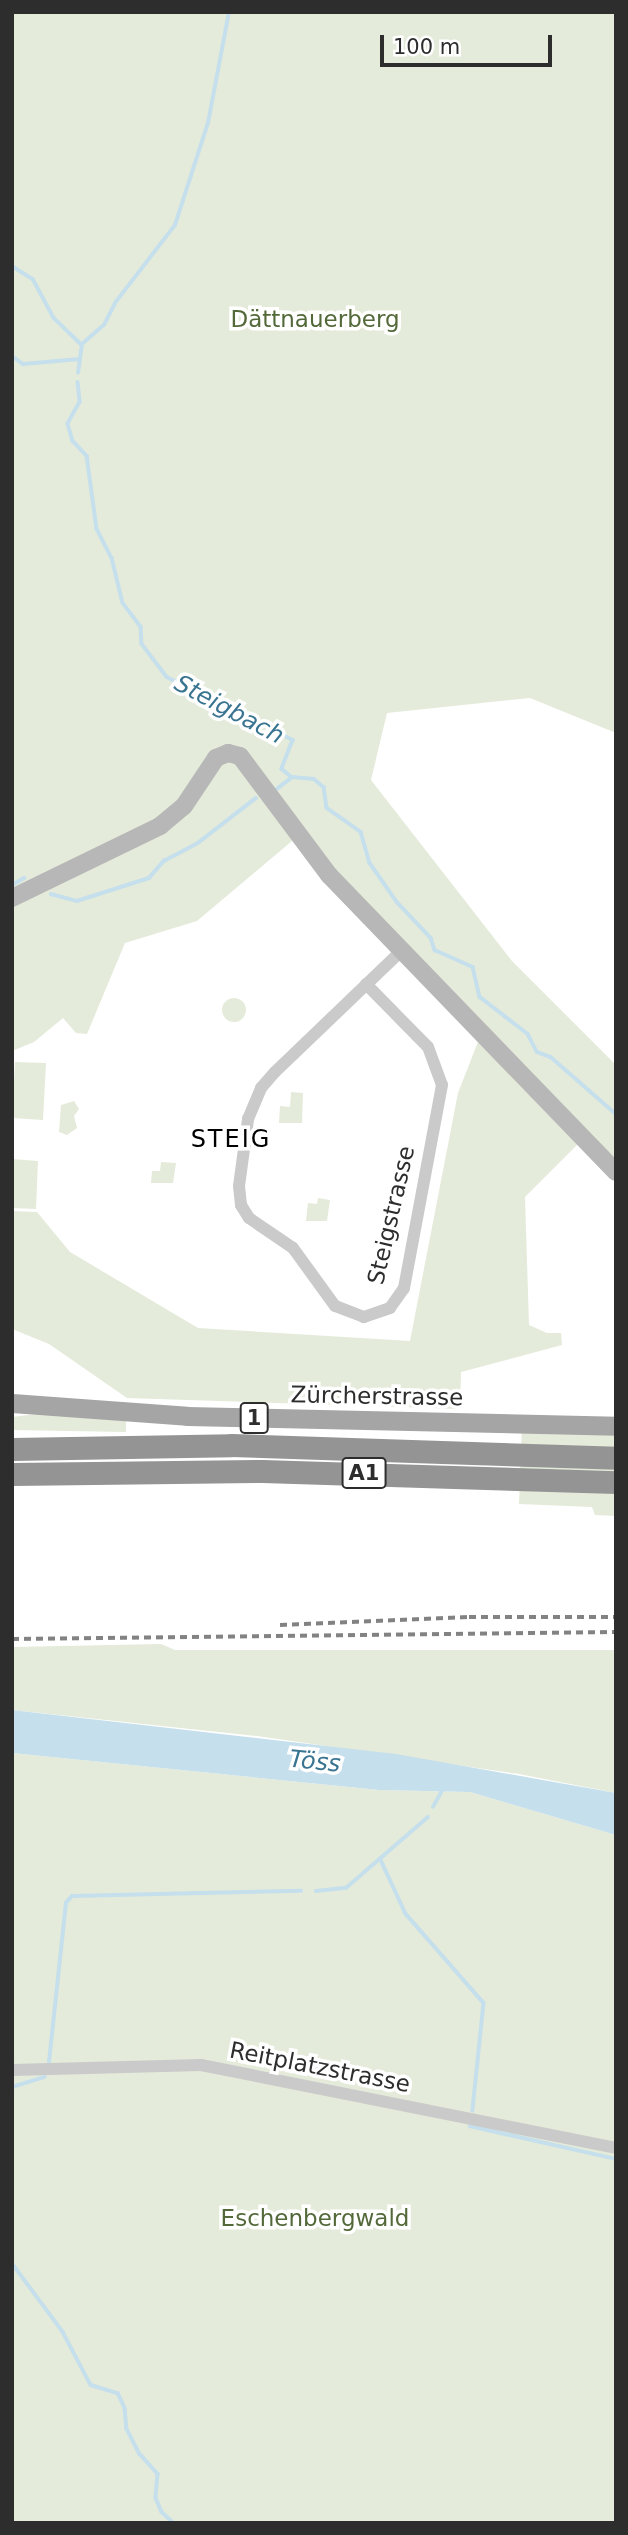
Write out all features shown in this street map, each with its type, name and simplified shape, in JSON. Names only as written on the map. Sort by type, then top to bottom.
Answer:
[{"type":"highway","name":"A1","points":[[12,1449],[231,1445],[616,1458]]},
{"type":"highway","name":"A1","points":[[12,1474],[262,1471],[616,1482]]},
{"type":"main road","points":[[12,898],[166,823],[188,801],[213,761],[232,754],[246,761],[318,862],[616,1172]]},
{"type":"main road","name":"Zürcherstrasse","points":[[12,1403],[187,1416],[616,1426]]},
{"type":"street","name":"Steigstrasse","points":[[366,984],[428,1047],[439,1069],[442,1092],[404,1288],[390,1308],[364,1317],[335,1306],[293,1248],[246,1215],[239,1192],[248,1119],[261,1088],[366,984],[401,951]]},
{"type":"street","name":"Reitplatzstrasse","points":[[12,2070],[201,2065],[616,2148]]},
{"type":"green space","name":"Dättnauerberg","points":[[12,12],[616,12],[616,733],[530,698],[387,713],[371,780],[512,961],[616,1065],[616,1172],[583,1139],[525,1197],[529,1325],[547,1333],[561,1333],[562,1345],[461,1372],[460,1409],[127,1398],[49,1344],[12,1329],[12,1211],[37,1212],[70,1252],[198,1328],[410,1341],[458,1093],[481,1034],[298,836],[197,921],[125,943],[87,1034],[76,1033],[63,1018],[34,1042],[12,1051]]},
{"type":"green space","points":[[234,998],[245,1005],[246,1010],[239,1021],[234,1022],[223,1015],[222,1010],[229,999]]},
{"type":"green space","points":[[15,1062],[46,1063],[43,1120],[12,1118]]},
{"type":"green space","points":[[291,1092],[303,1093],[302,1123],[279,1123],[280,1106],[290,1107]]},
{"type":"green space","points":[[74,1101],[79,1109],[74,1116],[77,1128],[67,1135],[59,1132],[61,1105]]},
{"type":"green space","points":[[12,1159],[38,1161],[36,1209],[12,1208]]},
{"type":"green space","points":[[161,1162],[176,1163],[173,1183],[151,1183],[152,1171],[160,1171]]},
{"type":"green space","points":[[318,1198],[330,1200],[327,1221],[306,1221],[308,1203],[317,1204]]},
{"type":"green space","points":[[37,1414],[126,1421],[126,1432],[12,1430],[12,1417]]},
{"type":"green space","points":[[522,1424],[616,1426],[616,1516],[595,1515],[592,1507],[519,1504]]},
{"type":"green space","points":[[161,1644],[175,1650],[616,1650],[616,1793],[519,1774],[257,1736],[12,1710],[12,1647]]},
{"type":"green space","name":"Eschenbergwald","points":[[12,1753],[379,1790],[470,1792],[616,1835],[616,2523],[12,2523]]},
{"type":"water","name":"Töss","points":[[12,1710],[396,1754],[616,1793],[616,1835],[470,1792],[379,1790],[12,1753]]},
{"type":"waterway","points":[[78,373],[82,344],[104,325],[115,303],[175,225],[208,123],[229,12]]},
{"type":"waterway","points":[[12,266],[33,279],[54,318],[81,344]]},
{"type":"waterway","points":[[12,356],[23,364],[80,359]]},
{"type":"waterway","name":"Steigbach","points":[[78,382],[80,402],[68,424],[73,441],[87,456],[97,529],[112,558],[123,603],[141,627],[142,644],[167,677],[293,740],[282,769],[292,777],[314,779],[324,787],[327,808],[361,832],[370,863],[397,902],[431,938],[435,950],[473,967],[480,997],[528,1034],[537,1052],[551,1057],[616,1114]]},
{"type":"waterway","points":[[277,789],[291,778]]},
{"type":"waterway","points":[[51,894],[77,901],[149,878],[164,861],[198,843],[256,798]]},
{"type":"waterway","points":[[12,885],[24,878]]},
{"type":"waterway","points":[[433,1807],[442,1791]]},
{"type":"waterway","points":[[316,1891],[346,1888],[428,1817]]},
{"type":"waterway","points":[[381,1860],[406,1914],[484,2003],[473,2110]]},
{"type":"waterway","points":[[49,2062],[66,1903],[72,1896],[301,1891]]},
{"type":"waterway","points":[[12,2087],[44,2077]]},
{"type":"waterway","points":[[470,2126],[616,2159]]},
{"type":"waterway","points":[[12,2263],[63,2332],[91,2385],[118,2393],[125,2408],[127,2429],[140,2454],[158,2474],[156,2498],[162,2512],[174,2523]]},
{"type":"railway","points":[[280,1625],[469,1617],[616,1617]]},
{"type":"railway","points":[[12,1639],[616,1632]]},
{"type":"district","name":"STEIG","points":[[231,1140]]}]
